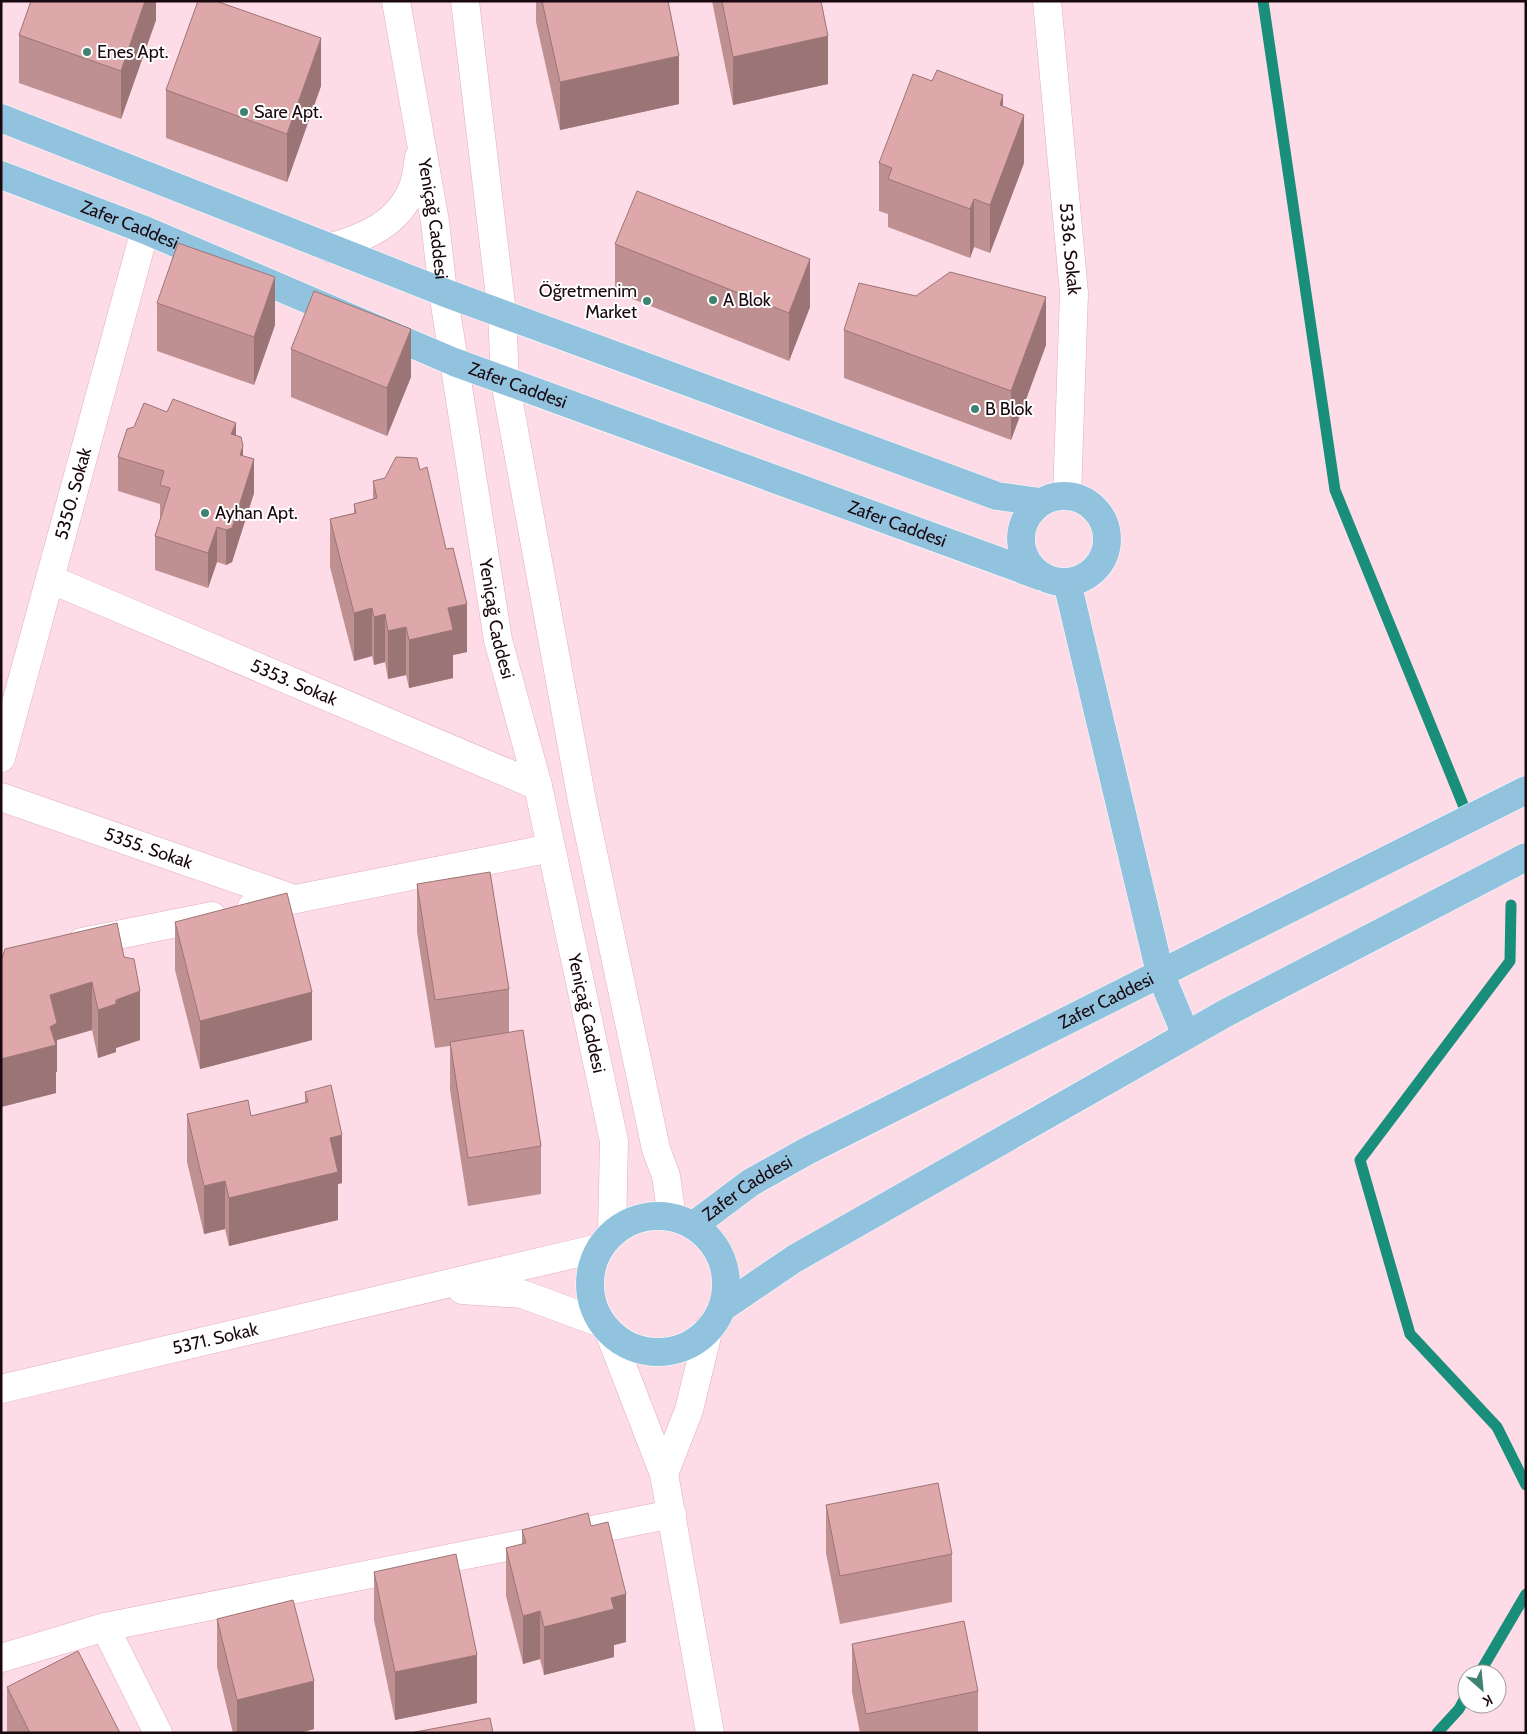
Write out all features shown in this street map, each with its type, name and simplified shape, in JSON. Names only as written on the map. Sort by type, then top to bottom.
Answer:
[{"type":"main road","points":[[1,118],[443,292],[997,496],[1040,502]]},
{"type":"main road","name":"Zafer Caddesi","points":[[1,175],[145,230],[454,362],[1040,576]]},
{"type":"main road","points":[[1067,496],[1081,499],[1094,507],[1102,518],[1107,532],[1106,546],[1098,565],[1081,579],[1067,582],[1053,581],[1040,576],[1029,566],[1022,553],[1020,539],[1026,518],[1040,502],[1053,497],[1067,496]]},
{"type":"main road","points":[[1067,582],[1160,973],[1186,1035]]},
{"type":"main road","name":"Zafer Caddesi","points":[[683,1221],[807,1151],[1526,790]]},
{"type":"main road","points":[[716,1318],[726,1285],[723,1262],[711,1241],[683,1221],[651,1216],[630,1221],[606,1241],[591,1267],[589,1287],[592,1306],[605,1328],[628,1345],[649,1351],[672,1351],[693,1343],[716,1318],[794,1259],[1186,1035],[1526,857]]},
{"type":"street","name":"Yeniçağ Caddesi","points":[[396,1],[435,222],[443,292],[498,640],[538,786],[614,1141],[606,1241]]},
{"type":"street","points":[[465,1],[502,313],[505,381],[582,801],[656,1149],[683,1221]]},
{"type":"street","name":"5336. Sokak","points":[[1047,1],[1074,293],[1067,496]]},
{"type":"street","points":[[329,248],[360,240],[382,226],[399,210],[413,187],[421,146]]},
{"type":"street","name":"5350. Sokak","points":[[1,758],[145,230]]},
{"type":"street","name":"5353. Sokak","points":[[50,579],[538,786]]},
{"type":"street","name":"5355. Sokak","points":[[1,797],[296,899]]},
{"type":"street","points":[[58,947],[551,848]]},
{"type":"street","name":"5371. Sokak","points":[[1,1389],[430,1288],[545,1263],[606,1241]]},
{"type":"street","points":[[430,1288],[522,1294],[605,1328],[664,1474],[710,1733]]},
{"type":"street","points":[[664,1474],[689,1410],[716,1318]]},
{"type":"street","points":[[1,1658],[105,1627],[672,1514]]},
{"type":"street","points":[[105,1627],[158,1733]]},
{"type":"building","points":[[31,1],[145,1],[121,71],[19,35]]},
{"type":"building","points":[[198,1],[216,1],[321,38],[287,134],[166,90]]},
{"type":"building","points":[[542,1],[668,1],[679,56],[560,82]]},
{"type":"building","points":[[722,1],[821,1],[828,36],[733,57]]},
{"type":"building","points":[[937,70],[1003,95],[1000,105],[1024,115],[990,205],[974,199],[970,209],[888,179],[892,168],[879,163],[913,74],[932,81]]},
{"type":"building","points":[[637,191],[810,259],[789,313],[615,244]]},
{"type":"building","points":[[178,243],[275,277],[254,337],[157,303]]},
{"type":"building","points":[[950,272],[1046,297],[1011,391],[844,330],[859,283],[916,296]]},
{"type":"building","points":[[314,291],[411,329],[387,388],[291,349]]},
{"type":"building","name":"Ayhan Apt.","points":[[173,399],[236,423],[231,434],[241,437],[243,446],[240,455],[254,459],[232,528],[226,530],[217,527],[208,553],[155,536],[170,488],[160,485],[164,471],[118,457],[127,429],[134,427],[144,403],[167,412]]},
{"type":"building","points":[[396,457],[417,458],[420,470],[427,467],[446,549],[453,548],[467,604],[448,608],[453,630],[409,640],[406,627],[388,631],[385,614],[374,617],[372,608],[354,613],[330,519],[356,513],[354,504],[377,498],[373,481],[385,478]]},
{"type":"building","points":[[490,872],[509,989],[435,1000],[417,884]]},
{"type":"building","points":[[287,893],[312,992],[200,1021],[175,922]]},
{"type":"building","points":[[117,923],[124,957],[134,959],[140,991],[116,1000],[116,1004],[98,1010],[92,982],[50,995],[57,1023],[50,1027],[56,1045],[1,1059],[1,961],[5,949]]},
{"type":"building","points":[[523,1030],[541,1146],[468,1158],[450,1042]]},
{"type":"building","points":[[331,1085],[342,1135],[330,1138],[338,1172],[229,1198],[225,1181],[204,1186],[187,1114],[248,1100],[251,1116],[308,1102],[305,1092]]},
{"type":"building","points":[[938,1483],[952,1554],[840,1576],[826,1505]]},
{"type":"building","points":[[588,1513],[591,1526],[608,1522],[626,1594],[611,1598],[614,1609],[544,1627],[540,1611],[523,1616],[506,1548],[526,1543],[522,1530]]},
{"type":"building","points":[[456,1554],[477,1655],[395,1672],[374,1572]]},
{"type":"building","points":[[293,1600],[314,1681],[237,1700],[217,1619]]},
{"type":"building","points":[[964,1621],[978,1691],[866,1714],[852,1644]]},
{"type":"building","points":[[78,1651],[120,1733],[30,1733],[7,1687]]},
{"type":"building","points":[[490,1718],[493,1733],[410,1733]]},
{"type":"waterway","points":[[1263,1],[1335,490],[1464,807]]},
{"type":"waterway","points":[[1511,905],[1510,961],[1360,1160],[1410,1334],[1497,1427],[1526,1485]]},
{"type":"waterway","points":[[1485,1664],[1526,1594]]},
{"type":"waterway","points":[[1437,1733],[1457,1711]]},
{"type":"place","name":"Enes Apt.","points":[[87,52]]},
{"type":"place","name":"Sare Apt.","points":[[244,112]]},
{"type":"place","name":"A Blok","points":[[713,300]]},
{"type":"place","name":"Öğretmenim Market","points":[[647,301]]},
{"type":"place","name":"B Blok","points":[[975,409]]},
{"type":"place","name":"Ayhan Apt.","points":[[205,513]]}]
